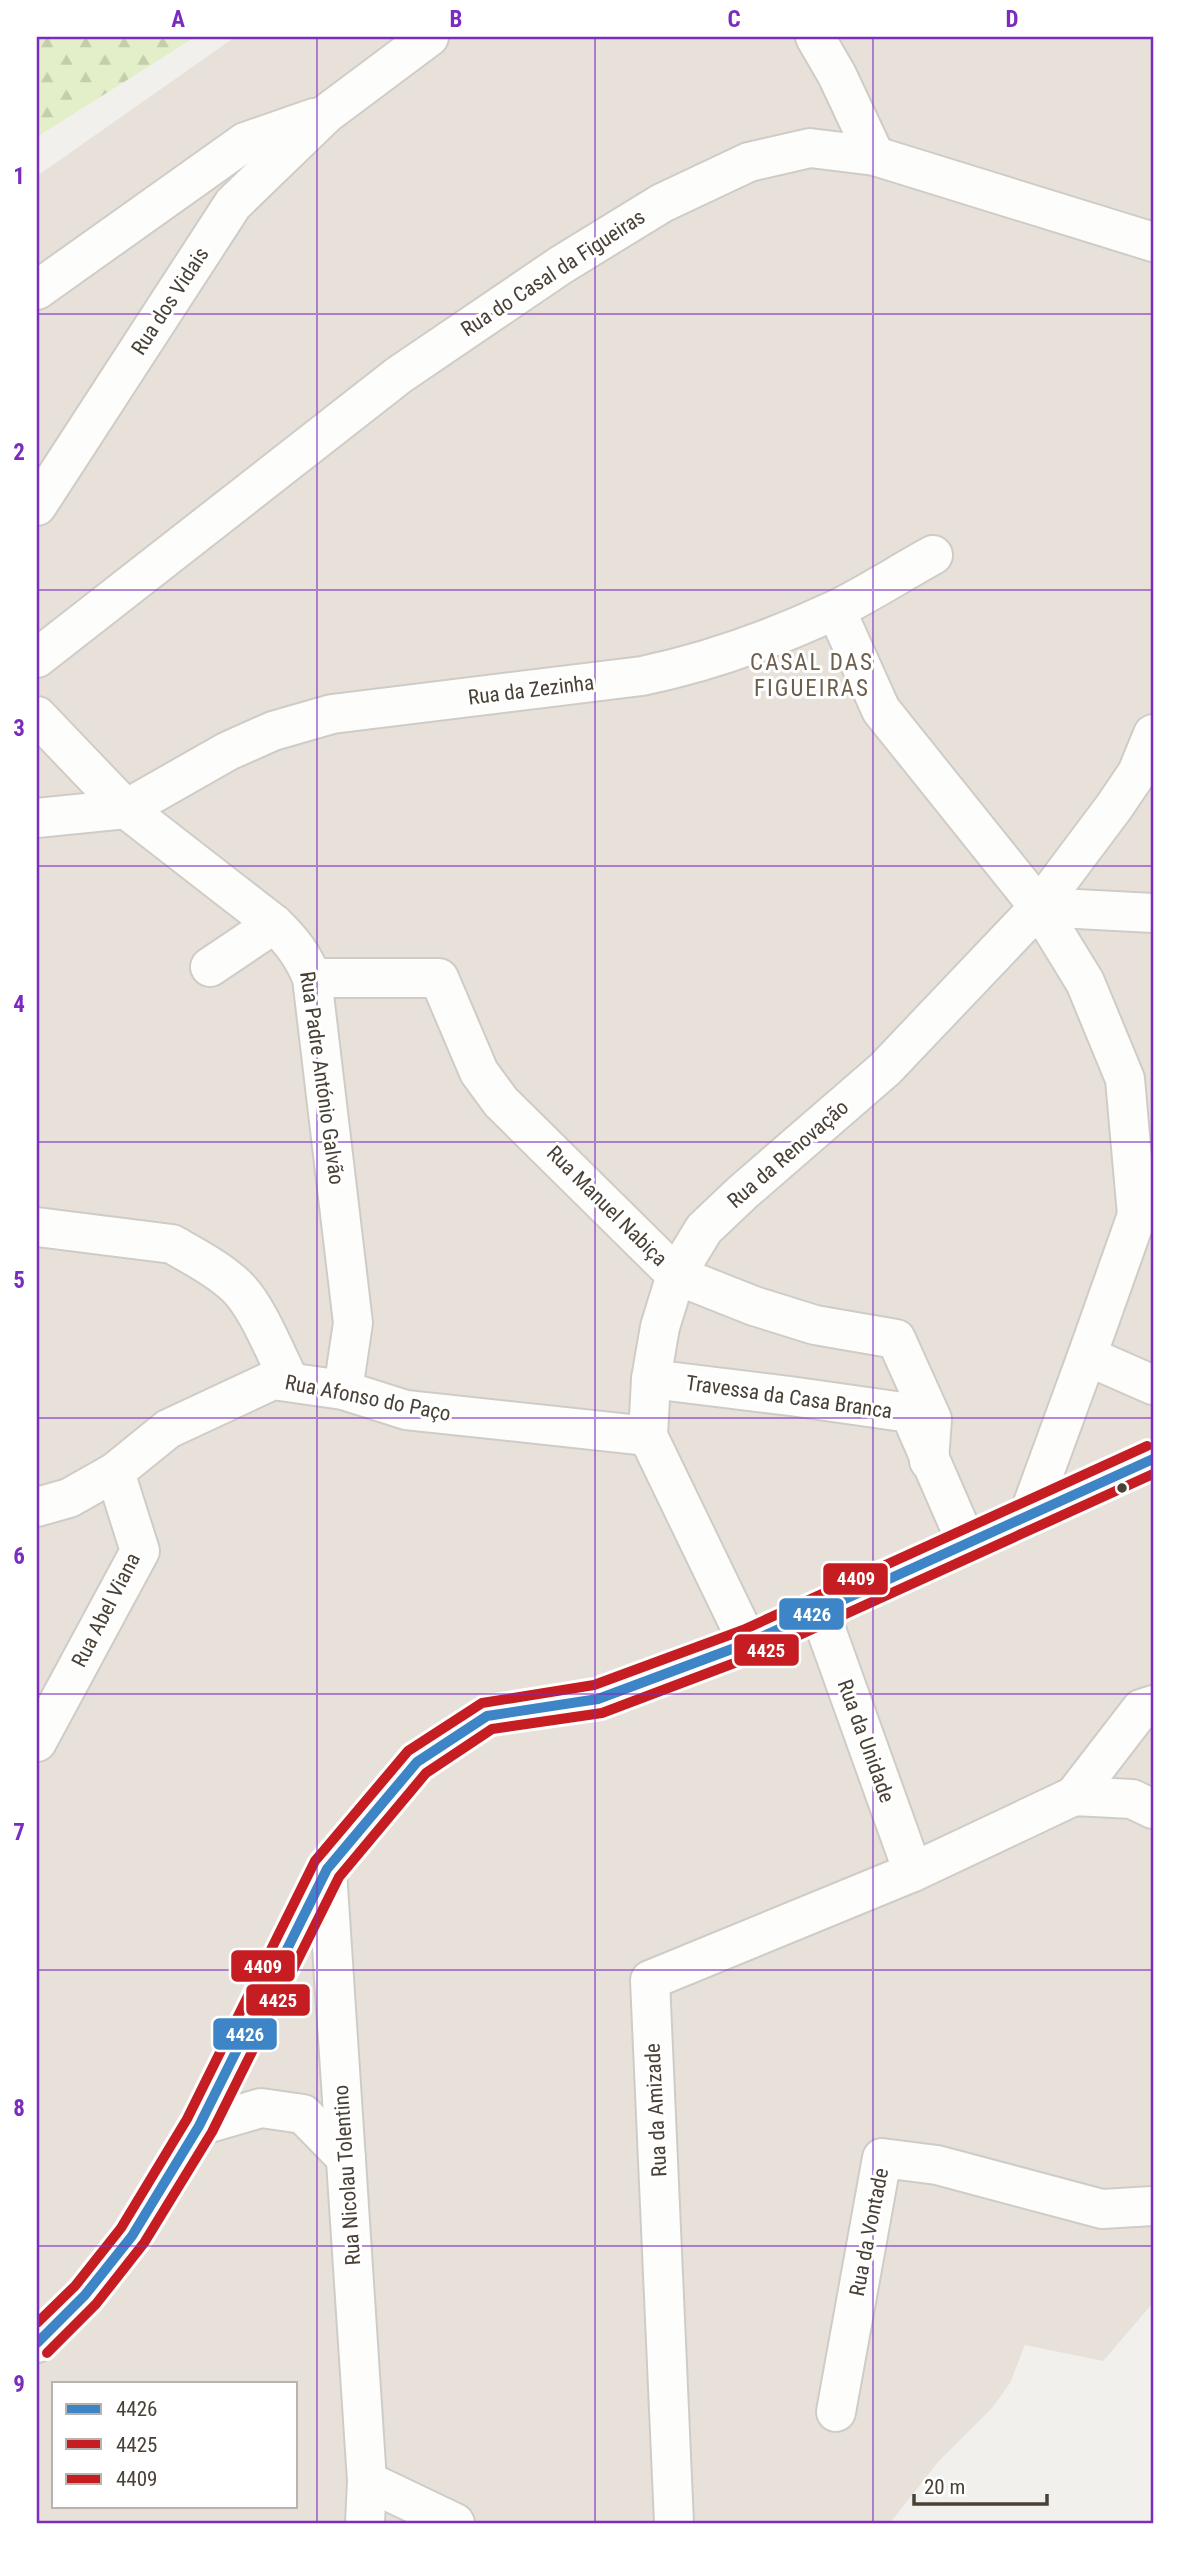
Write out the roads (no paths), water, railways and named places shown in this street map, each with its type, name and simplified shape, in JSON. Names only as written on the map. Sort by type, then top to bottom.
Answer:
[{"type":"street","name":"Rua dos Vidais","points":[[37,506],[233,204],[326,114],[429,37]]},
{"type":"street","points":[[815,37],[837,75],[875,156]]},
{"type":"street","name":"Rua dos Vidais","points":[[37,290],[245,142],[326,114]]},
{"type":"street","name":"Rua do Casal da Figueiras","points":[[37,658],[399,375],[561,265],[662,203],[749,162],[810,148],[875,156],[1153,242]]},
{"type":"street","name":"Rua da Zezinha","points":[[126,809],[228,751],[285,727],[332,714],[642,676],[733,652],[836,610],[933,555]]},
{"type":"street","points":[[836,610],[881,710],[1039,907],[1086,982],[1125,1079],[1145,1208],[1028,1517]]},
{"type":"street","name":"Rua Padre António Galvão","points":[[37,716],[126,809],[274,924],[291,940],[304,958],[312,978],[353,1322],[343,1390]]},
{"type":"street","name":"Rua da Renovação","points":[[748,1643],[648,1436],[651,1379],[660,1327],[676,1275],[704,1229],[885,1069],[1039,907],[1114,807],[1136,773],[1153,734]]},
{"type":"street","points":[[37,818],[126,809]]},
{"type":"street","points":[[1039,907],[1153,913]]},
{"type":"street","points":[[210,968],[274,924]]},
{"type":"street","name":"Rua Manuel Nabiça","points":[[312,978],[439,978],[479,1072],[501,1102],[676,1275],[754,1306],[815,1325],[897,1339],[932,1419],[929,1461]]},
{"type":"street","points":[[37,1227],[172,1244],[187,1252],[236,1286],[249,1302],[290,1382]]},
{"type":"street","points":[[1087,1356],[1153,1385]]},
{"type":"street","name":"Travessa da Casa Branca","points":[[651,1379],[910,1413],[967,1544]]},
{"type":"street","name":"Rua Afonso do Paço","points":[[37,1507],[69,1498],[115,1472],[168,1429],[273,1380],[343,1390],[406,1410],[648,1436]]},
{"type":"street","points":[[37,2343],[85,2295],[132,2236],[199,2126],[327,1869],[417,1762],[487,1716],[598,1699],[748,1643],[1153,1459]]},
{"type":"street","name":"Rua Abel Viana","points":[[37,1742],[140,1551],[115,1472]]},
{"type":"street","name":"Rua da Unidade","points":[[819,1610],[913,1872]]},
{"type":"street","points":[[913,1872],[1074,1796],[1141,1709],[1153,1705]]},
{"type":"street","points":[[1074,1796],[1132,1799],[1153,1809]]},
{"type":"street","name":"Rua Nicolau Tolentino","points":[[327,1869],[366,2481],[365,2523]]},
{"type":"street","name":"Rua da Amizade","points":[[674,2523],[650,1980],[913,1872]]},
{"type":"street","points":[[199,2126],[261,2108],[303,2114],[346,2158]]},
{"type":"street","name":"Rua da Vontade","points":[[836,2412],[882,2158],[937,2165],[1102,2209],[1153,2206]]},
{"type":"street","points":[[366,2481],[456,2523]]},
{"type":"district","name":"CASAL DAS FIGUEIRAS","points":[[812,675]]}]
